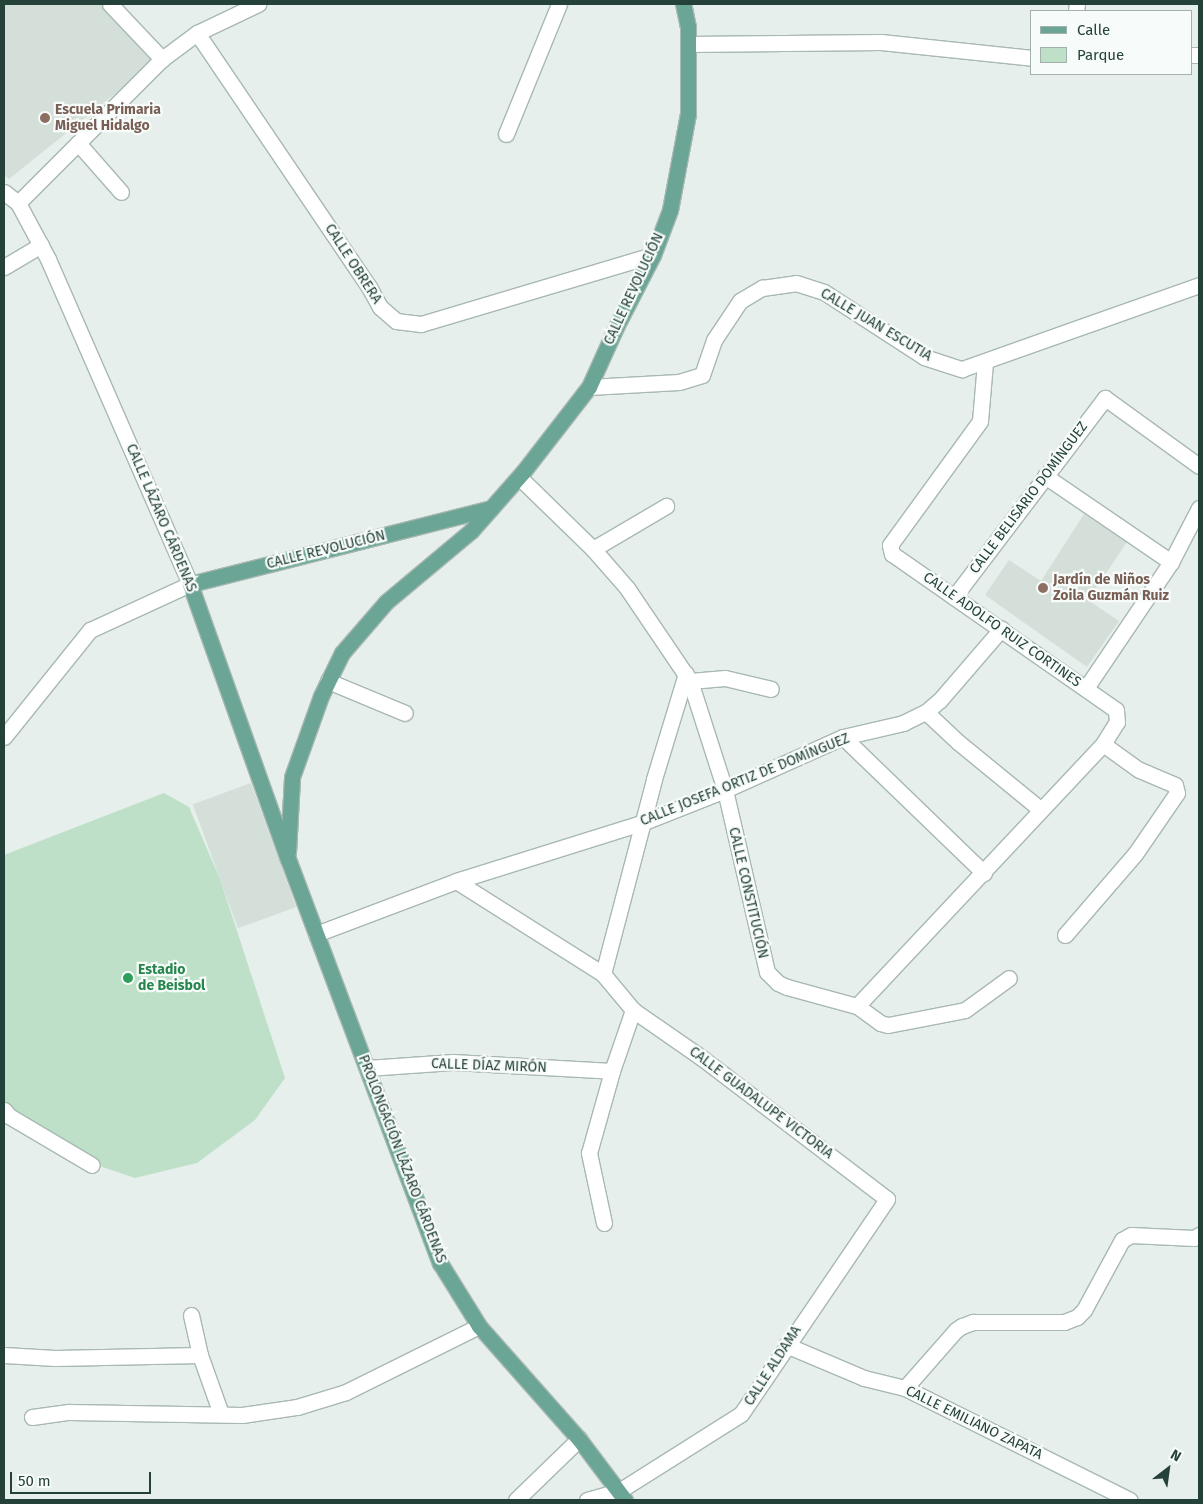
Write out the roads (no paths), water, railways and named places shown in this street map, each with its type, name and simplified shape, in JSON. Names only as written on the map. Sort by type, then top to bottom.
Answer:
[{"type":"main road","name":"CALLE REVOLUCIÓN","points":[[288,859],[292,777],[321,696],[342,653],[386,602],[471,531],[519,477],[589,386],[617,325],[653,255],[670,210],[688,114],[688,26],[683,4]]},
{"type":"main road","name":"CALLE REVOLUCIÓN","points":[[190,584],[491,508]]},
{"type":"main road","name":"CALLE LÁZARO CÁRDENAS","points":[[190,584],[288,859]]},
{"type":"main road","name":"PROLONGACIÓN LÁZARO CÁRDENAS","points":[[288,859],[440,1263],[479,1326],[579,1439],[622,1496]]},
{"type":"street","points":[[110,4],[162,59]]},
{"type":"street","points":[[18,203],[162,59],[198,33],[258,4]]},
{"type":"street","points":[[506,134],[555,4]]},
{"type":"street","name":"CALLE OBRERA","points":[[198,33],[369,287],[380,307],[396,321],[421,324],[653,255]]},
{"type":"street","points":[[688,44],[881,42],[1030,58]]},
{"type":"street","points":[[78,143],[120,192]]},
{"type":"street","name":"CALLE LÁZARO CÁRDENAS","points":[[4,192],[18,203],[41,245],[87,344],[190,584]]},
{"type":"street","points":[[4,267],[41,245]]},
{"type":"street","name":"CALLE JUAN ESCUTIA","points":[[589,386],[679,382],[702,375],[714,340],[740,301],[762,288],[796,283],[824,292],[924,357],[962,369],[985,363],[1199,285]]},
{"type":"street","name":"CALLE ADOLFO RUIZ CORTINES","points":[[985,363],[980,421],[890,545],[892,554],[1116,710],[1117,722],[1103,744]]},
{"type":"street","name":"CALLE BELISARIO DOMÍNGUEZ","points":[[954,597],[1105,398],[1199,466]]},
{"type":"street","points":[[1046,476],[1171,562]]},
{"type":"street","name":"CALLE CONSTITUCIÓN","points":[[519,477],[593,549],[627,588],[688,677],[725,790],[767,972],[778,983],[787,987],[857,1006]]},
{"type":"street","points":[[593,549],[666,506]]},
{"type":"street","points":[[1086,688],[1171,562],[1199,508]]},
{"type":"street","points":[[8,732],[90,630],[190,584]]},
{"type":"street","name":"CALLE JOSEFA ORTIZ DE DOMÍNGUEZ","points":[[316,934],[456,881],[644,822],[725,790],[843,737],[903,724],[926,712],[940,700],[1001,629]]},
{"type":"street","points":[[456,881],[603,974],[654,779],[688,677],[725,678],[772,689]]},
{"type":"street","points":[[328,681],[405,713]]},
{"type":"street","points":[[926,712],[958,742],[1040,809]]},
{"type":"street","points":[[4,714],[8,732]]},
{"type":"street","points":[[843,737],[984,873]]},
{"type":"street","points":[[1009,978],[964,1010],[892,1024],[880,1023],[857,1006],[984,873],[1040,809],[1103,744],[1139,770],[1175,785],[1176,793],[1135,854],[1065,935]]},
{"type":"street","name":"CALLE GUADALUPE VICTORIA","points":[[603,974],[633,1010],[702,1058],[887,1198]]},
{"type":"street","points":[[604,1223],[589,1153],[612,1071],[633,1010]]},
{"type":"street","name":"CALLE DÍAZ MIRÓN","points":[[367,1068],[453,1062],[612,1071]]},
{"type":"street","points":[[4,1110],[9,1116],[92,1165]]},
{"type":"street","name":"CALLE ALDAMA","points":[[587,1500],[622,1496],[741,1414],[786,1344],[887,1198]]},
{"type":"street","points":[[905,1388],[956,1330],[962,1326],[973,1322],[1064,1322],[1077,1317],[1084,1310],[1122,1240],[1131,1235],[1198,1241]]},
{"type":"street","points":[[191,1315],[200,1355],[221,1414]]},
{"type":"street","points":[[32,1417],[69,1412],[221,1414],[242,1416],[297,1407],[346,1392],[479,1326]]},
{"type":"street","name":"CALLE EMILIANO ZAPATA","points":[[786,1344],[864,1378],[905,1388],[1130,1500]]},
{"type":"street","points":[[4,1355],[55,1358],[200,1355]]},
{"type":"street","points":[[516,1500],[579,1439]]},
{"type":"place","name":"Escuela Primaria Miguel Hidalgo","points":[[45,118]]},
{"type":"place","name":"Jardín de Niños Zoila Guzmán Ruiz","points":[[1043,588]]},
{"type":"place","name":"Estadio de Beisbol","points":[[128,978]]}]
